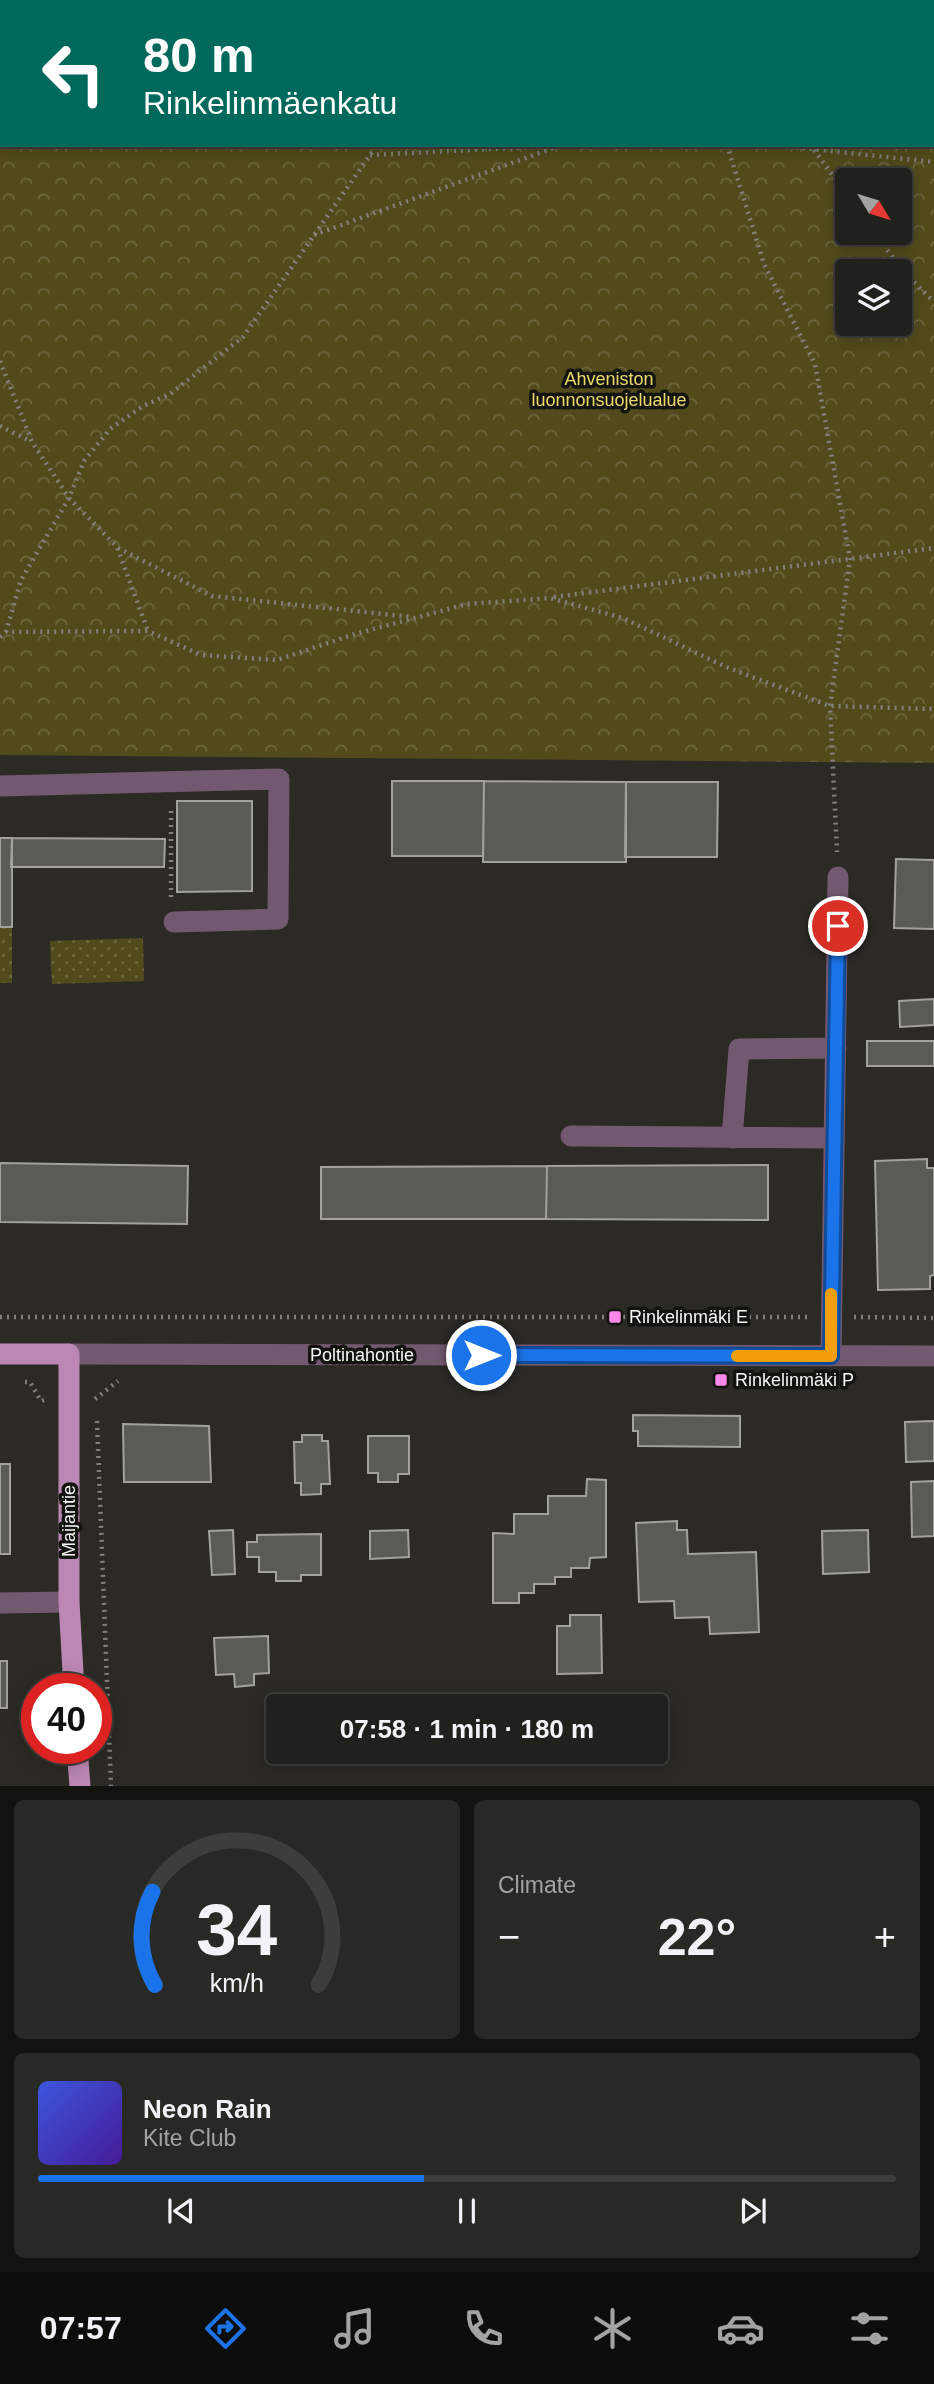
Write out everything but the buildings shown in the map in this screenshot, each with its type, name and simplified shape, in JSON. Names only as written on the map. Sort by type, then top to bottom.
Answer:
[{"type":"main road","name":"Poltinahontie","points":[[0,1354],[69,1354]]},
{"type":"main road","name":"Maijantie","points":[[69,1354],[69,1602],[73,1673]]},
{"type":"main road","points":[[79,1764],[80,1786]]},
{"type":"street","points":[[0,786],[279,779],[278,919],[174,922]]},
{"type":"street","points":[[831,1356],[838,877]]},
{"type":"street","points":[[733,1138],[739,1049],[836,1048]]},
{"type":"street","points":[[571,1136],[834,1139]]},
{"type":"street","name":"Poltinahontie","points":[[69,1354],[934,1356]]},
{"type":"street","points":[[0,1602],[69,1602]]},
{"type":"path","points":[[6,632],[21,580],[69,498],[83,461],[110,429],[143,406],[170,394],[243,337],[375,147]]},
{"type":"path","points":[[369,155],[556,147]]},
{"type":"path","points":[[313,236],[556,147]]},
{"type":"path","points":[[728,147],[764,264],[815,364],[850,559],[830,706],[838,877]]},
{"type":"path","points":[[794,147],[934,162]]},
{"type":"path","points":[[813,149],[835,179]]},
{"type":"path","points":[[884,245],[902,270],[934,302]]},
{"type":"path","points":[[0,361],[32,442],[69,498],[117,547],[150,567],[212,596],[416,618]]},
{"type":"path","points":[[0,426],[32,442]]},
{"type":"path","points":[[117,547],[148,631]]},
{"type":"path","points":[[0,636],[6,632],[148,631],[201,655],[277,660],[355,634],[467,604],[550,598],[934,548]]},
{"type":"path","points":[[550,598],[623,618],[726,667],[830,706],[934,709]]},
{"type":"path","points":[[171,810],[171,897]]},
{"type":"path","points":[[0,1317],[934,1318]]},
{"type":"path","points":[[96,1399],[111,1786]]},
{"type":"green space","name":"Ahveniston luonnonsuojelualue","points":[[0,147],[934,147],[934,763],[0,755]]},
{"type":"green space","points":[[0,928],[12,928],[12,983],[0,983]]},
{"type":"green space","points":[[143,938],[144,981],[52,984],[50,941]]},
{"type":"slow traffic","points":[[737,1356],[831,1356],[831,1294]]},
{"type":"place","name":"Rinkelinmäki E","points":[[615,1317]]},
{"type":"place","name":"Rinkelinmäki P","points":[[721,1380]]},
{"type":"route","points":[[481,1355],[831,1356],[838,926]]}]
